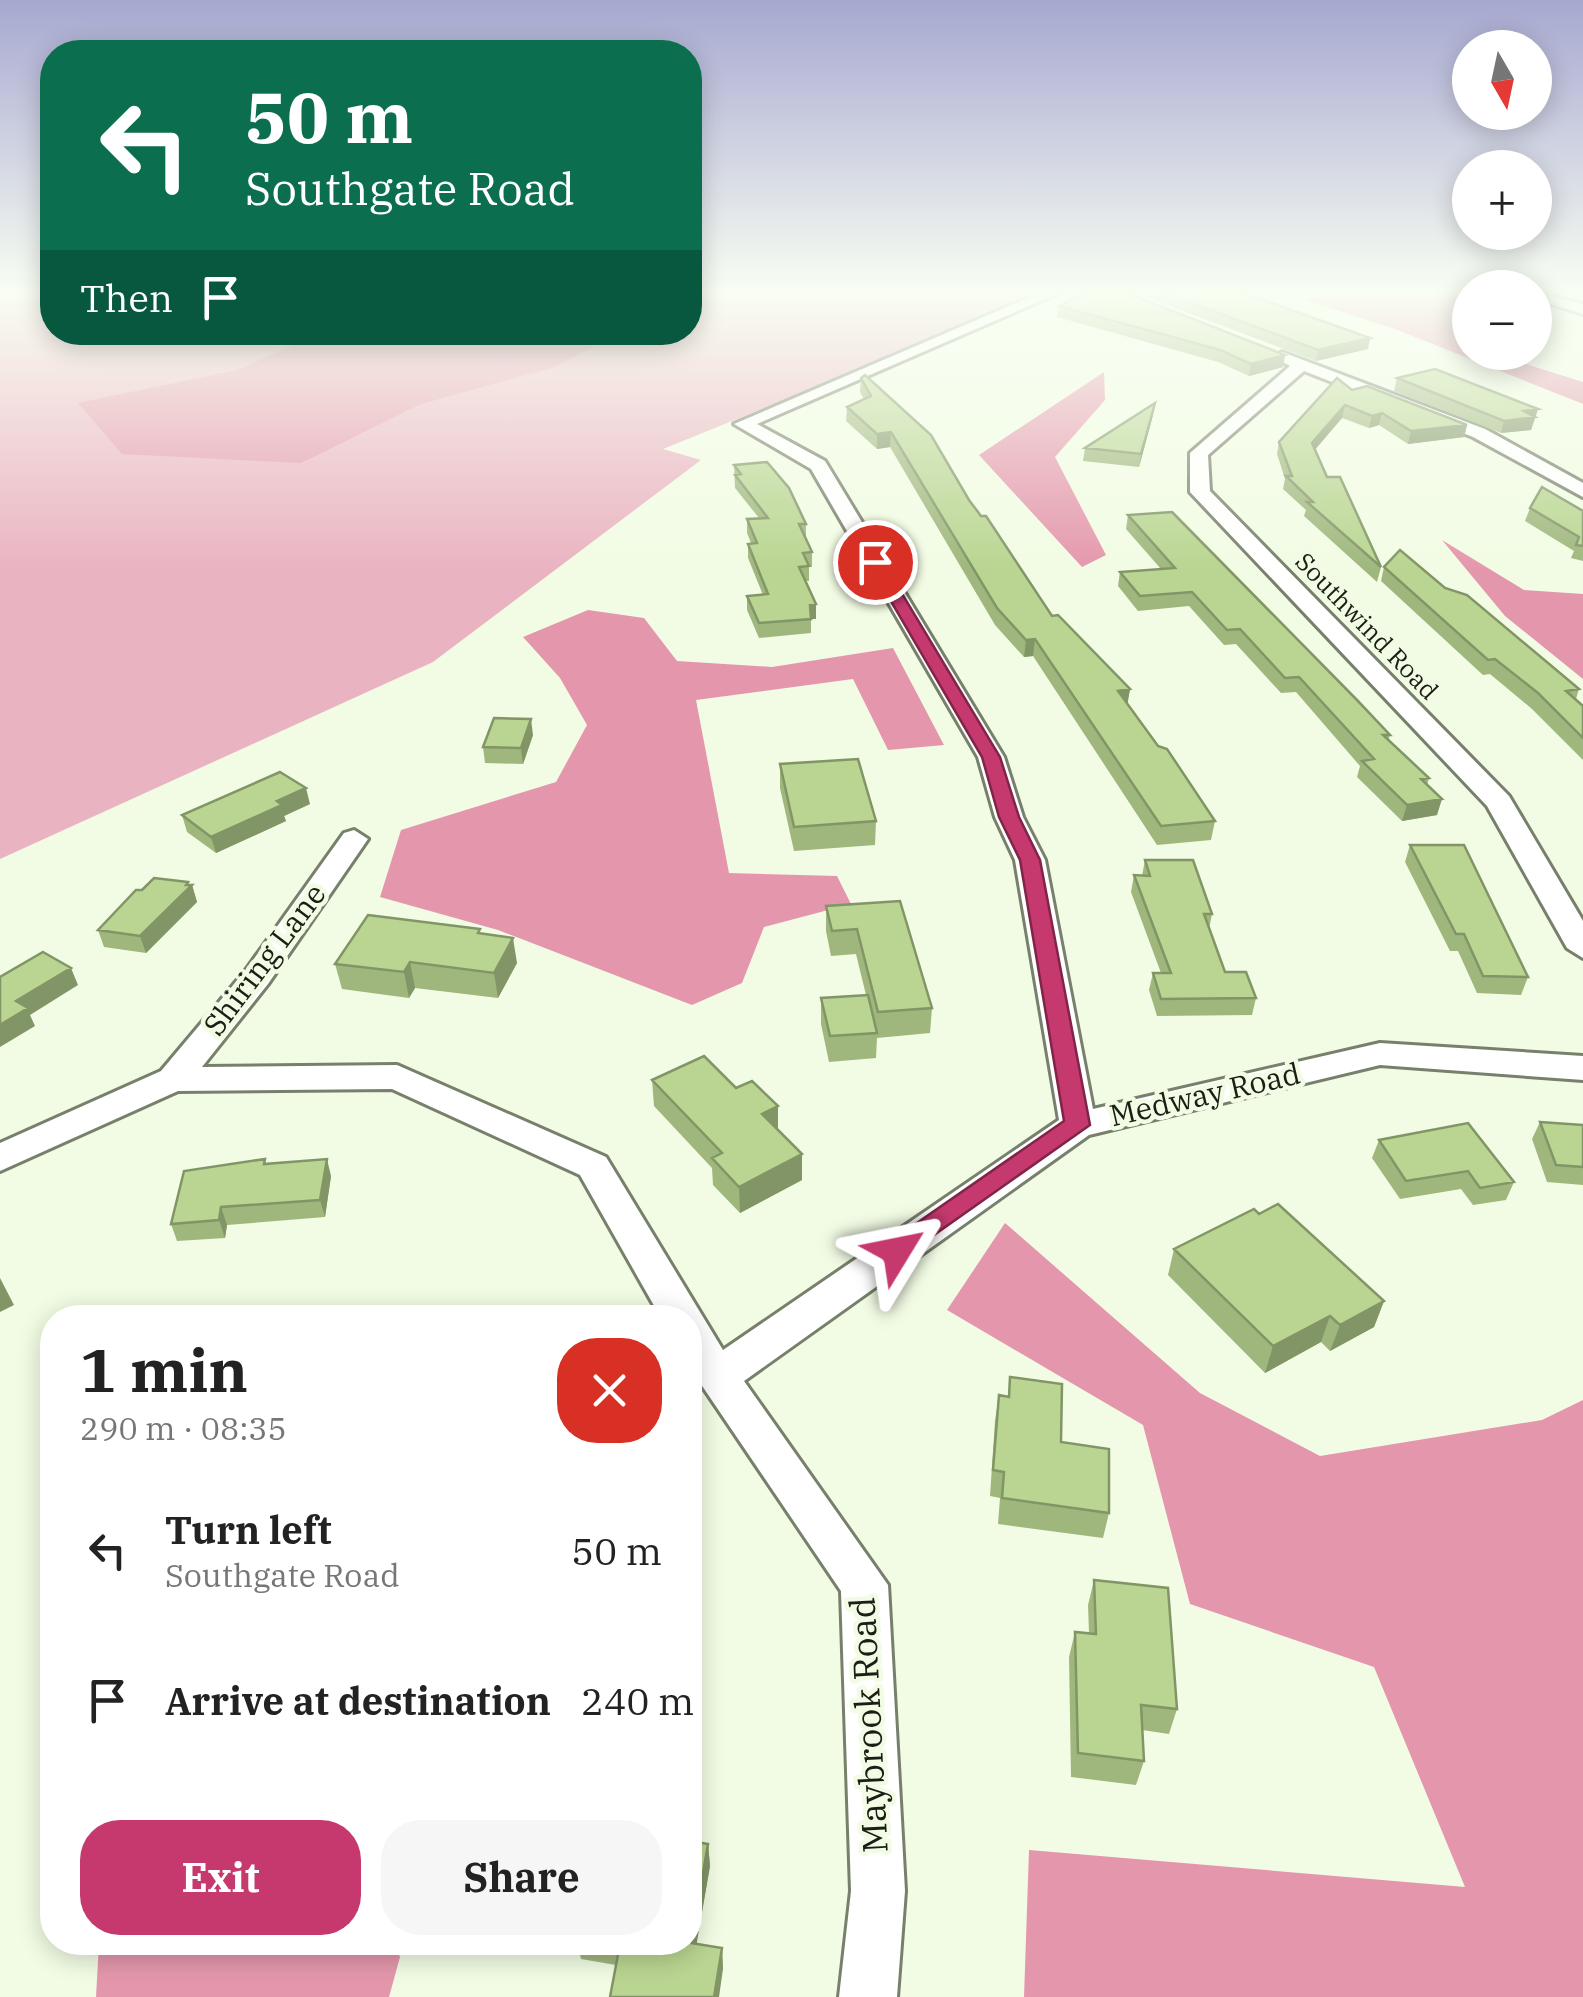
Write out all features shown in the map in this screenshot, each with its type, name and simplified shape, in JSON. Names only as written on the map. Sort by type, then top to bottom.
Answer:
[{"type":"street","points":[[835,385],[744,424],[818,464],[991,757],[1009,817],[1030,860],[1078,1125]]},
{"type":"street","name":"Southwind Road","points":[[1278,385],[1199,453],[1200,492],[1498,802],[1583,948]]},
{"type":"street","points":[[1354,385],[1478,433],[1583,492]]},
{"type":"street","name":"Shiring Lane","points":[[173,1079],[257,977],[354,839]]},
{"type":"street","name":"Medway Road","points":[[717,1377],[1078,1125],[1380,1054],[1583,1068]]},
{"type":"street","points":[[0,1158],[173,1079],[397,1077],[593,1166],[674,1305]]},
{"type":"street","points":[[702,1351],[717,1377]]},
{"type":"street","name":"Maybrook Road","points":[[717,1377],[864,1586],[878,1891],[868,1997]]},
{"type":"shaded area","points":[[0,385],[820,385],[663,449],[701,460],[433,662],[0,859]]},
{"type":"shaded area","points":[[164,385],[489,385],[421,404],[301,463],[122,454],[78,403]]},
{"type":"shaded area","points":[[1084,385],[1104,385],[1105,400],[1055,457],[1106,555],[1082,567],[979,455]]},
{"type":"shaded area","points":[[1536,385],[1583,385],[1583,404]]},
{"type":"shaded area","points":[[1442,540],[1524,590],[1583,594],[1583,679],[1505,616]]},
{"type":"shaded area","points":[[588,610],[644,618],[677,661],[772,667],[893,648],[944,745],[888,750],[853,679],[696,700],[729,873],[837,876],[851,904],[764,927],[742,983],[692,1005],[498,930],[380,897],[401,830],[556,782],[587,725],[560,678],[523,637]]},
{"type":"shaded area","points":[[1005,1223],[1200,1393],[1320,1456],[1542,1420],[1583,1400],[1583,1997],[1024,1997],[1029,1850],[1465,1887],[1374,1667],[1190,1604],[1143,1425],[947,1310]]},
{"type":"shaded area","points":[[98,1955],[400,1957],[389,1997],[96,1997]]},
{"type":"building","points":[[865,385],[876,385],[931,435],[969,500],[981,516],[986,516],[1052,616],[1058,615],[1130,689],[1118,691],[1158,746],[1167,749],[1215,821],[1161,826],[1035,639],[1026,640],[997,608],[891,432],[877,434],[847,407],[871,396]]},
{"type":"building","points":[[1330,385],[1346,385],[1352,390],[1367,386],[1467,425],[1411,431],[1382,413],[1372,416],[1345,405],[1312,443],[1327,477],[1340,477],[1381,567],[1307,502],[1313,502],[1286,476],[1292,476],[1279,442]]},
{"type":"building","points":[[1415,385],[1477,385],[1538,409],[1524,411],[1535,417],[1504,421]]},
{"type":"building","points":[[1155,403],[1141,454],[1085,448]]},
{"type":"building","points":[[767,462],[789,488],[806,524],[799,524],[812,552],[803,553],[809,566],[799,567],[816,604],[810,605],[811,619],[759,623],[747,596],[768,594],[748,544],[757,543],[747,519],[768,518],[735,475],[741,474],[734,465]]},
{"type":"building","points":[[1542,487],[1583,511],[1583,546],[1576,545],[1579,537],[1530,508]]},
{"type":"building","points":[[1172,512],[1390,735],[1383,735],[1429,778],[1421,779],[1442,799],[1407,805],[1362,761],[1374,759],[1299,677],[1285,678],[1240,629],[1227,630],[1192,592],[1140,596],[1120,572],[1175,568],[1128,515]]},
{"type":"building","points":[[1400,550],[1445,588],[1467,595],[1579,689],[1566,691],[1583,706],[1583,738],[1538,693],[1495,659],[1488,660],[1384,567]]},
{"type":"building","points":[[494,718],[531,719],[521,748],[483,747]]},
{"type":"building","points":[[858,759],[876,821],[794,827],[780,764]]},
{"type":"building","points":[[280,772],[306,788],[277,801],[282,805],[211,837],[182,815]]},
{"type":"building","points":[[1410,845],[1464,845],[1528,977],[1483,976],[1464,934],[1456,934]]},
{"type":"building","points":[[1145,860],[1193,860],[1212,914],[1204,914],[1225,972],[1246,972],[1256,998],[1161,999],[1153,973],[1171,973],[1134,875],[1150,876]]},
{"type":"building","points":[[154,878],[192,885],[140,936],[98,930],[136,890],[142,890]]},
{"type":"building","points":[[900,901],[932,1008],[878,1012],[857,929],[832,931],[826,906]]},
{"type":"building","points":[[368,915],[480,929],[478,933],[513,938],[494,973],[410,962],[404,972],[335,964]]},
{"type":"building","points":[[43,952],[71,968],[16,1001],[28,1008],[0,1025],[0,977]]},
{"type":"building","points":[[868,995],[877,1033],[830,1036],[821,998]]},
{"type":"building","points":[[704,1056],[736,1088],[752,1081],[778,1106],[762,1114],[802,1154],[739,1187],[712,1158],[722,1153],[652,1080]]},
{"type":"building","points":[[1540,1122],[1583,1125],[1583,1167],[1556,1165]]},
{"type":"building","points":[[1468,1123],[1514,1182],[1480,1188],[1468,1171],[1406,1181],[1379,1140]]},
{"type":"building","points":[[265,1159],[264,1164],[327,1159],[320,1200],[221,1207],[219,1220],[171,1224],[184,1171]]},
{"type":"building","points":[[1278,1204],[1384,1301],[1340,1325],[1330,1316],[1273,1346],[1174,1249],[1254,1209],[1259,1214]]},
{"type":"building","points":[[1010,1377],[1062,1384],[1061,1442],[1109,1449],[1109,1513],[1002,1498],[1004,1472],[993,1470],[999,1395],[1009,1397]]},
{"type":"building","points":[[1094,1580],[1168,1588],[1177,1709],[1141,1705],[1144,1761],[1078,1753],[1075,1632],[1096,1634]]},
{"type":"building","points":[[702,1843],[708,1844],[702,1879]]},
{"type":"building","points":[[702,1945],[722,1948],[714,1997],[610,1997],[618,1955],[702,1955]]},
{"type":"route","points":[[875,562],[991,757],[1009,817],[1030,860],[1078,1125],[897,1251]]}]
